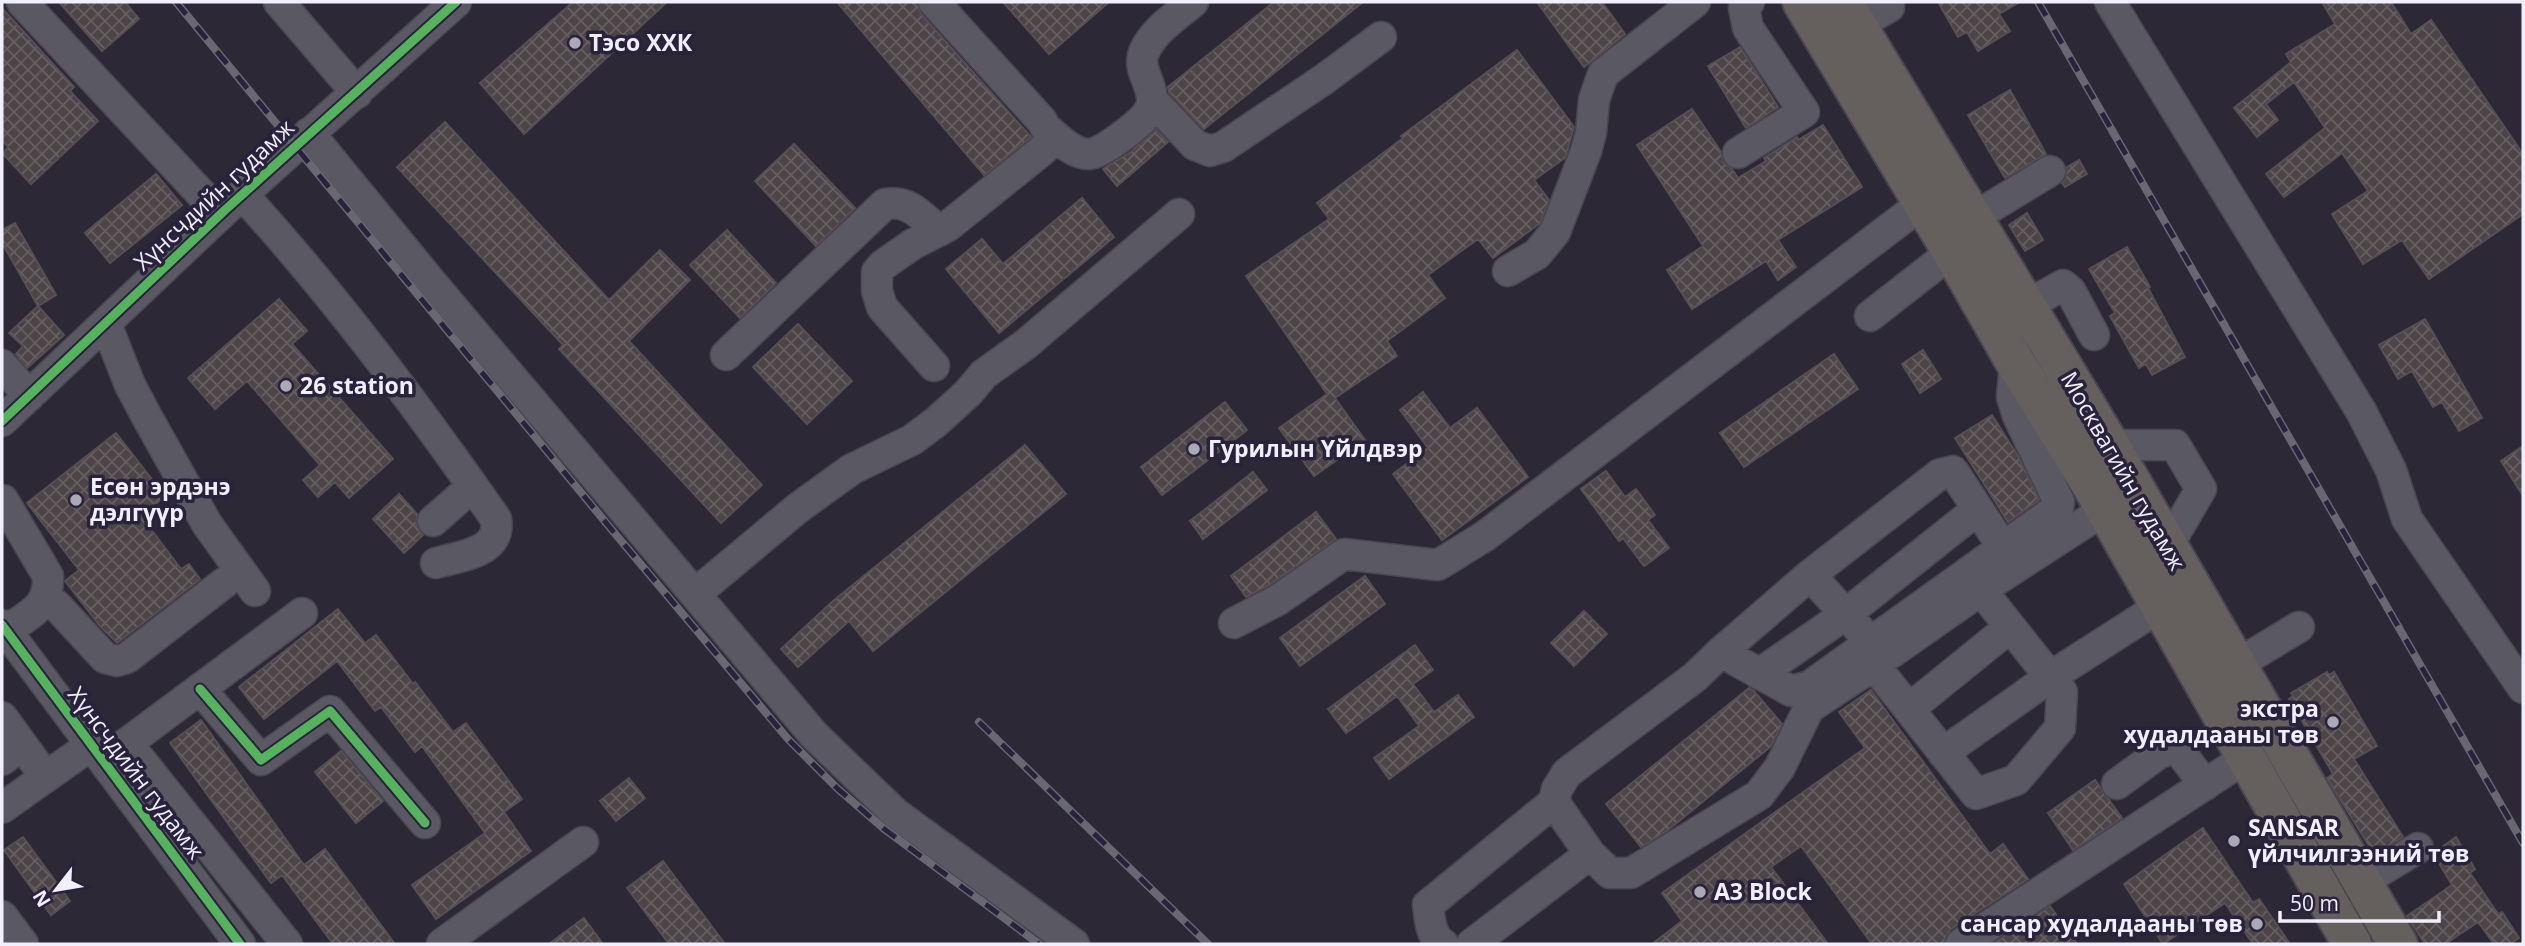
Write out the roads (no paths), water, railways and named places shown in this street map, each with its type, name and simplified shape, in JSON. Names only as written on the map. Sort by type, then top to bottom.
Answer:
[{"type":"highway","name":"Москвагийн гудамж","points":[[1802,2],[2015,362],[2106,509],[2352,944]]},
{"type":"highway","name":"Москвагийн гудамж","points":[[1850,13],[2110,444],[2398,944]]},
{"type":"street","points":[[22,2],[220,214]]},
{"type":"street","points":[[279,2],[357,93]]},
{"type":"street","name":"Хүнсчдийн гудамж","points":[[2,421],[220,214],[456,2]]},
{"type":"street","points":[[934,2],[1048,130],[1074,150],[1093,154],[1142,119],[1150,110],[1153,101]]},
{"type":"street","points":[[1194,2],[1152,39],[1145,49],[1142,65],[1153,101],[1195,145],[1210,150],[1223,147],[1381,37]]},
{"type":"street","points":[[1508,271],[1537,254],[1555,232],[1586,151],[1591,133],[1594,100],[1603,75],[1695,2]]},
{"type":"street","points":[[1738,153],[1804,113],[1748,28],[1744,8],[1749,2]]},
{"type":"street","points":[[1850,13],[1889,7],[1889,2]]},
{"type":"street","points":[[2110,2],[2361,411],[2391,470],[2407,519],[2523,688]]},
{"type":"street","points":[[934,366],[882,307],[876,281],[877,272],[913,244],[939,231],[1039,153],[1049,144],[1051,137],[1048,130]]},
{"type":"street","points":[[309,133],[431,282],[814,736],[895,813],[1074,944]]},
{"type":"street","points":[[1973,218],[2050,171]]},
{"type":"street","points":[[242,194],[340,306],[425,418],[496,519],[498,530],[492,541],[477,552],[436,563]]},
{"type":"street","points":[[726,355],[885,204],[896,202],[910,206],[939,231]]},
{"type":"street","points":[[1234,623],[1278,600],[1344,554],[1438,565],[1485,536],[1923,203]]},
{"type":"street","points":[[695,594],[798,508],[852,469],[912,440],[936,422],[968,393],[984,374],[1068,309],[1179,214]]},
{"type":"street","points":[[1870,316],[1952,252]]},
{"type":"street","points":[[2026,306],[2063,285],[2071,292],[2094,335]]},
{"type":"street","points":[[106,324],[146,417],[207,524],[255,591]]},
{"type":"street","points":[[1554,802],[1590,854],[1610,873],[1631,873],[1759,795],[1780,766],[1809,708],[1872,654],[2058,509],[2059,505],[2012,397],[2015,362]]},
{"type":"street","points":[[2,365],[29,396]]},
{"type":"street","points":[[2110,444],[2175,445],[2201,489],[2167,547]]},
{"type":"street","points":[[1443,944],[1433,932],[1428,905],[1554,802],[1557,789],[1567,774],[1695,677],[1810,575],[1940,474],[1953,471],[2004,549]]},
{"type":"street","points":[[433,522],[473,486]]},
{"type":"street","points":[[3,500],[48,576],[45,601],[4,628]]},
{"type":"street","points":[[1759,674],[1846,614],[1978,509]]},
{"type":"street","points":[[1721,652],[1791,691],[1810,686],[1872,654],[1981,590],[2106,509]]},
{"type":"street","points":[[1810,575],[1846,614],[1909,709],[1976,794],[2016,780],[2060,728],[2062,692],[1981,590]]},
{"type":"street","points":[[45,601],[56,605],[105,658],[117,661],[127,658],[224,583]]},
{"type":"street","points":[[1943,753],[2050,677],[2161,606]]},
{"type":"street","points":[[2,808],[46,776],[97,753],[128,743],[302,613]]},
{"type":"street","points":[[1909,709],[2010,627]]},
{"type":"street","points":[[2236,665],[2299,627]]},
{"type":"street","name":"Хүнсчдийн гудамж","points":[[4,628],[240,944]]},
{"type":"street","points":[[200,689],[261,760],[330,711],[425,823]]},
{"type":"street","points":[[2,717],[12,753],[46,776]]},
{"type":"street","points":[[128,743],[287,944]]},
{"type":"street","points":[[2117,785],[2158,754],[2170,749],[2182,754],[2205,785]]},
{"type":"street","points":[[1961,944],[2247,757]]},
{"type":"street","points":[[442,944],[583,842]]},
{"type":"street","points":[[2362,882],[2418,848]]},
{"type":"street","points":[[1472,944],[1590,854]]},
{"type":"street","points":[[204,896],[233,875]]},
{"type":"street","points":[[2,916],[23,944]]},
{"type":"railway","points":[[176,2],[788,739],[838,789],[883,828],[1039,944]]},
{"type":"railway","points":[[2038,2],[2523,843]]},
{"type":"railway","points":[[979,722],[1208,944]]},
{"type":"place","name":"Тэсо ХХК","points":[[575,43]]},
{"type":"place","name":"26 station","points":[[286,386]]},
{"type":"place","name":"Гурилын Үйлдвэр","points":[[1194,449]]},
{"type":"place","name":"Есөн эрдэнэ дэлгүүр","points":[[76,500]]},
{"type":"place","name":"экстра худалдааны төв","points":[[2333,722]]},
{"type":"place","name":"SANSAR үйлчилгээний төв","points":[[2234,841]]},
{"type":"place","name":"A3 Block","points":[[1700,892]]},
{"type":"place","name":"сансар худалдааны төв","points":[[2257,924]]}]
